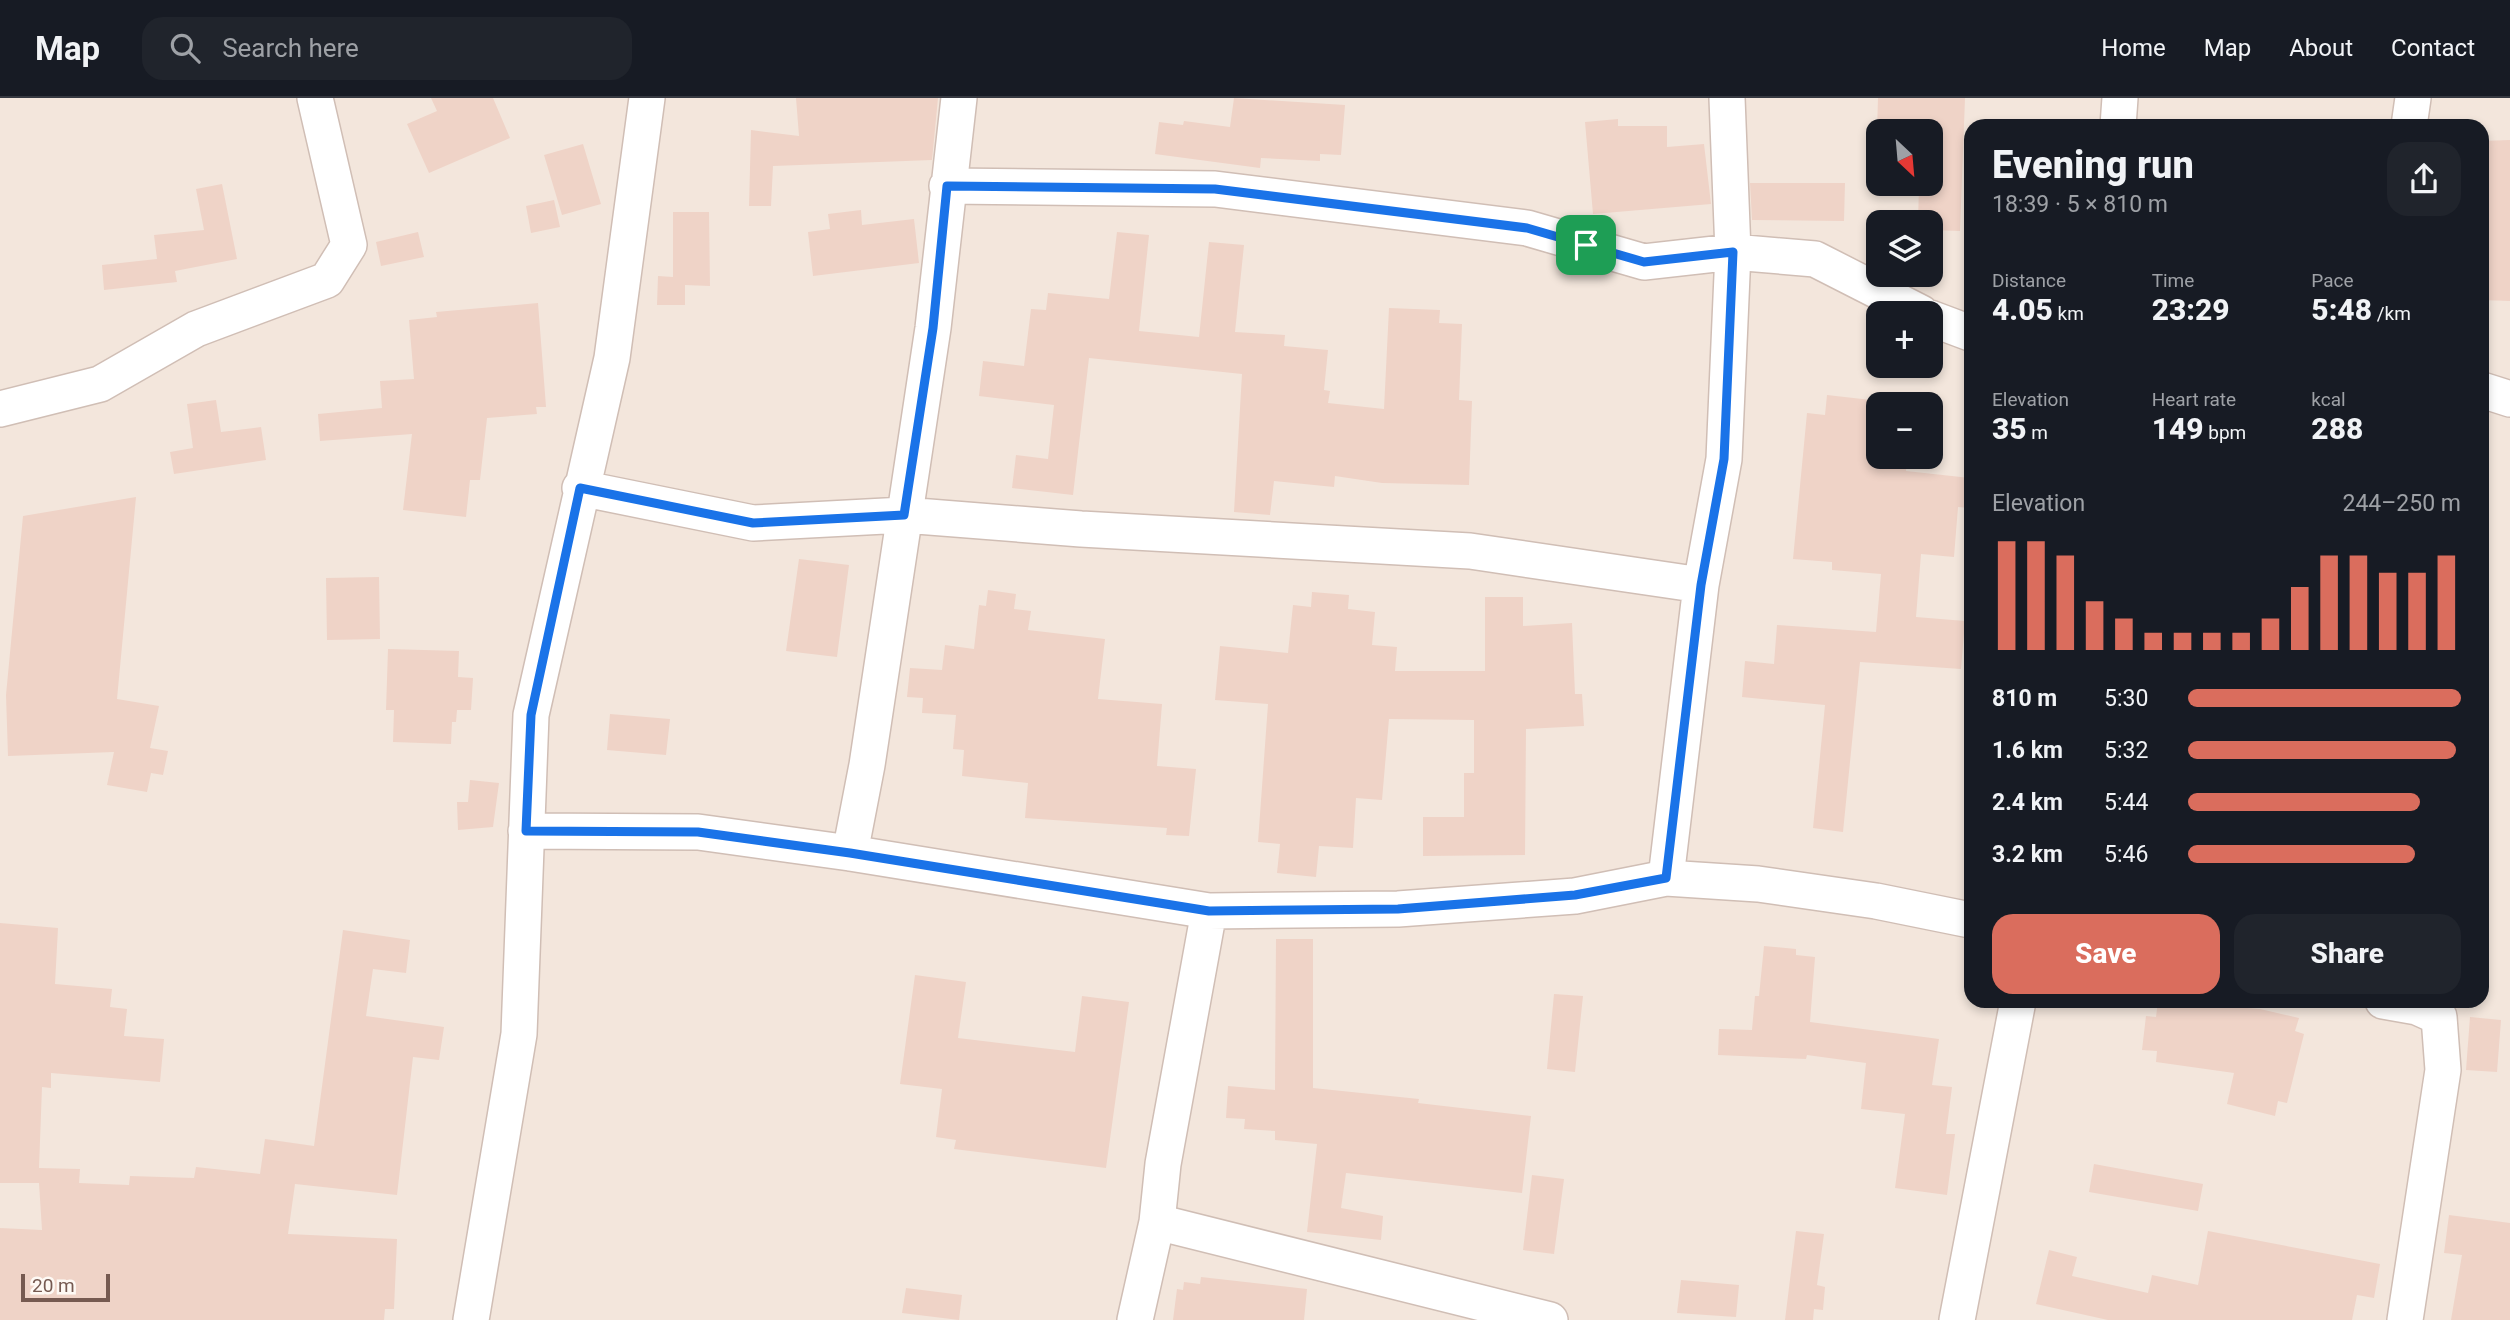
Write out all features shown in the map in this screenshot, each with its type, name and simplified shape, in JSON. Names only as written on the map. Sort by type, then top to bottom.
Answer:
[{"type":"street","points":[[0,409],[100,383],[196,329],[327,280],[349,245],[315,98]]},
{"type":"street","points":[[471,1320],[519,1034],[531,715],[580,488],[612,358],[647,98]]},
{"type":"street","points":[[850,853],[933,328],[959,98]]},
{"type":"street","points":[[1666,878],[1701,585],[1724,459],[1733,252],[1727,98]]},
{"type":"street","points":[[2118,119],[2120,98]]},
{"type":"street","points":[[2410,119],[2413,98]]},
{"type":"street","points":[[947,186],[1215,189],[1527,228],[1644,262],[1733,252],[1815,259],[1897,301]]},
{"type":"street","points":[[1943,323],[1964,330]]},
{"type":"street","points":[[2489,392],[2510,399]]},
{"type":"street","points":[[580,488],[753,523],[904,515],[1094,530],[1470,551],[1701,585]]},
{"type":"street","points":[[526,831],[698,832],[850,853],[1209,911],[1398,909],[1575,895],[1666,878],[1758,884],[1876,901],[1964,919]]},
{"type":"street","points":[[1135,1320],[1157,1223],[1163,1164],[1209,911]]},
{"type":"street","points":[[1963,1318],[2017,1008]]},
{"type":"street","points":[[2405,1320],[2443,1070],[2439,1017],[2419,1008]]},
{"type":"street","points":[[1157,1223],[1550,1320]]},
{"type":"shaded area","points":[[0,98],[2510,98],[2510,1320],[0,1320]]},
{"type":"building","points":[[431,98],[493,98],[510,138],[429,173],[407,124],[437,111]]},
{"type":"building","points":[[796,98],[938,98],[932,160],[773,166],[771,206],[749,206],[751,130],[799,136]]},
{"type":"building","points":[[1234,98],[1345,105],[1341,155],[1320,154],[1320,161],[1261,158],[1260,168],[1155,154],[1159,122],[1183,125],[1184,121],[1230,127]]},
{"type":"building","points":[[1878,98],[1965,98],[1960,231],[1943,230],[1943,210],[1918,210],[1919,196],[1943,196],[1943,119],[1877,119]]},
{"type":"building","points":[[1618,119],[1618,126],[1667,126],[1667,147],[1704,144],[1711,204],[1593,214],[1585,122]]},
{"type":"building","points":[[2510,140],[2510,301],[2489,300],[2489,141]]},
{"type":"building","points":[[583,144],[601,204],[562,215],[544,155]]},
{"type":"building","points":[[1750,183],[1845,183],[1844,221],[1752,220]]},
{"type":"building","points":[[222,184],[237,259],[175,271],[177,282],[104,290],[102,265],[157,259],[154,235],[204,230],[196,189]]},
{"type":"building","points":[[554,200],[560,227],[531,233],[526,206]]},
{"type":"building","points":[[861,210],[862,225],[914,219],[919,263],[813,276],[808,232],[830,229],[828,214]]},
{"type":"building","points":[[673,212],[709,212],[710,286],[685,285],[685,305],[657,305],[658,276],[673,277]]},
{"type":"building","points":[[418,232],[424,257],[381,266],[376,242]]},
{"type":"building","points":[[1117,232],[1149,235],[1139,331],[1199,337],[1209,242],[1244,245],[1235,332],[1285,335],[1284,346],[1328,350],[1324,390],[1330,391],[1328,403],[1384,409],[1389,308],[1440,310],[1439,323],[1462,324],[1459,400],[1472,401],[1469,485],[1382,483],[1335,476],[1334,487],[1274,481],[1270,515],[1234,512],[1242,374],[1089,358],[1073,495],[1012,488],[1016,455],[1048,459],[1054,405],[979,396],[983,361],[1024,366],[1031,309],[1046,310],[1048,293],[1109,299]]},
{"type":"building","points":[[538,303],[546,407],[536,407],[537,414],[487,418],[480,480],[470,480],[466,517],[403,510],[412,434],[320,441],[318,414],[382,408],[380,381],[414,379],[409,320],[437,317],[436,312]]},
{"type":"building","points":[[1827,395],[1866,399],[1866,469],[1906,469],[1964,477],[1964,508],[1958,507],[1954,557],[1921,554],[1916,617],[1964,621],[1961,669],[1860,662],[1843,832],[1813,828],[1825,705],[1742,697],[1745,661],[1774,664],[1777,625],[1876,632],[1881,574],[1832,570],[1832,562],[1793,559],[1807,413],[1825,415]]},
{"type":"building","points":[[216,400],[221,432],[261,427],[266,460],[174,474],[170,452],[193,448],[187,404]]},
{"type":"building","points":[[136,497],[117,699],[159,706],[150,748],[168,751],[163,775],[151,773],[147,792],[107,785],[114,752],[8,756],[6,695],[23,516]]},
{"type":"building","points":[[799,559],[849,565],[837,657],[786,651]]},
{"type":"building","points":[[379,577],[380,639],[327,640],[326,578]]},
{"type":"building","points":[[988,590],[1016,594],[1014,609],[1031,611],[1028,630],[1105,639],[1098,699],[1162,704],[1157,766],[1196,769],[1189,836],[1166,835],[1167,828],[1025,818],[1028,783],[962,776],[964,750],[953,749],[956,715],[922,713],[923,698],[907,697],[910,668],[942,670],[945,645],[974,649],[979,605],[986,606]]},
{"type":"building","points":[[1312,592],[1349,595],[1348,609],[1375,612],[1372,645],[1397,647],[1395,671],[1485,671],[1485,597],[1523,597],[1523,626],[1572,623],[1575,694],[1582,694],[1584,726],[1526,729],[1525,855],[1423,856],[1423,817],[1464,817],[1464,773],[1474,773],[1474,720],[1389,719],[1382,800],[1356,798],[1353,848],[1319,846],[1316,877],[1277,873],[1280,844],[1258,842],[1268,704],[1215,700],[1220,646],[1288,653],[1293,605],[1311,607]]},
{"type":"building","points":[[388,649],[459,651],[458,677],[473,678],[471,710],[457,710],[456,722],[452,722],[451,744],[393,742],[394,710],[386,710]]},
{"type":"building","points":[[610,714],[670,719],[666,755],[607,750]]},
{"type":"building","points":[[470,780],[499,783],[493,827],[458,830],[457,802],[468,802]]},
{"type":"building","points":[[0,923],[58,928],[55,984],[112,989],[110,1007],[127,1009],[124,1036],[164,1039],[160,1082],[51,1073],[51,1088],[42,1087],[39,1168],[80,1169],[79,1183],[129,1185],[130,1176],[194,1178],[196,1167],[260,1174],[265,1139],[314,1146],[343,930],[410,940],[406,973],[373,969],[366,1016],[444,1027],[439,1060],[413,1057],[397,1195],[295,1184],[288,1234],[397,1239],[394,1309],[385,1309],[384,1320],[0,1320],[0,1228],[42,1230],[39,1183],[0,1183]]},
{"type":"building","points":[[1276,939],[1313,939],[1313,1088],[1419,1099],[1418,1103],[1531,1116],[1522,1193],[1346,1173],[1341,1208],[1383,1216],[1381,1240],[1307,1232],[1317,1144],[1275,1140],[1275,1131],[1244,1129],[1245,1119],[1226,1118],[1228,1086],[1275,1090]]},
{"type":"building","points":[[1764,946],[1796,949],[1796,955],[1815,957],[1810,1022],[1939,1039],[1932,1085],[1952,1087],[1946,1134],[1955,1134],[1947,1195],[1895,1188],[1905,1114],[1861,1109],[1866,1063],[1807,1055],[1806,1059],[1718,1055],[1719,1029],[1752,1030],[1755,996],[1759,996]]},
{"type":"building","points":[[915,975],[966,982],[958,1038],[1075,1052],[1082,996],[1129,1002],[1106,1168],[954,1149],[956,1140],[936,1137],[942,1089],[900,1084]]},
{"type":"building","points":[[1554,994],[1583,996],[1575,1072],[1547,1069]]},
{"type":"building","points":[[2157,1008],[2247,1008],[2299,1018],[2295,1031],[2304,1034],[2287,1103],[2278,1101],[2275,1116],[2227,1104],[2234,1073],[2156,1062],[2157,1051],[2142,1050],[2146,1016],[2156,1017]]},
{"type":"building","points":[[2470,1017],[2501,1020],[2497,1072],[2466,1070]]},
{"type":"building","points":[[2094,1164],[2203,1184],[2198,1211],[2089,1192]]},
{"type":"building","points":[[1532,1175],[1564,1179],[1554,1254],[1523,1250]]},
{"type":"building","points":[[2449,1215],[2510,1223],[2510,1320],[2451,1320],[2462,1255],[2444,1253]]},
{"type":"building","points":[[1796,1231],[1824,1234],[1817,1285],[1825,1287],[1823,1310],[1814,1309],[1813,1320],[1785,1320]]},
{"type":"building","points":[[2208,1231],[2380,1264],[2374,1298],[2357,1295],[2352,1320],[2108,1320],[2036,1304],[2049,1250],[2077,1257],[2072,1276],[2148,1293],[2152,1275],[2198,1285]]},
{"type":"building","points":[[1201,1277],[1307,1289],[1304,1320],[1173,1320],[1177,1289],[1183,1290],[1184,1282],[1200,1284]]},
{"type":"building","points":[[1681,1280],[1739,1285],[1736,1317],[1677,1313]]},
{"type":"building","points":[[906,1288],[962,1295],[959,1320],[902,1313]]},
{"type":"route","points":[[947,186],[1215,189],[1398,214],[1527,228],[1586,245],[1644,262],[1733,252],[1724,459],[1701,585],[1666,878],[1575,895],[1398,909],[1209,911],[850,853],[698,832],[526,831],[531,715],[580,488],[753,523],[904,515],[933,328],[947,186]]}]
